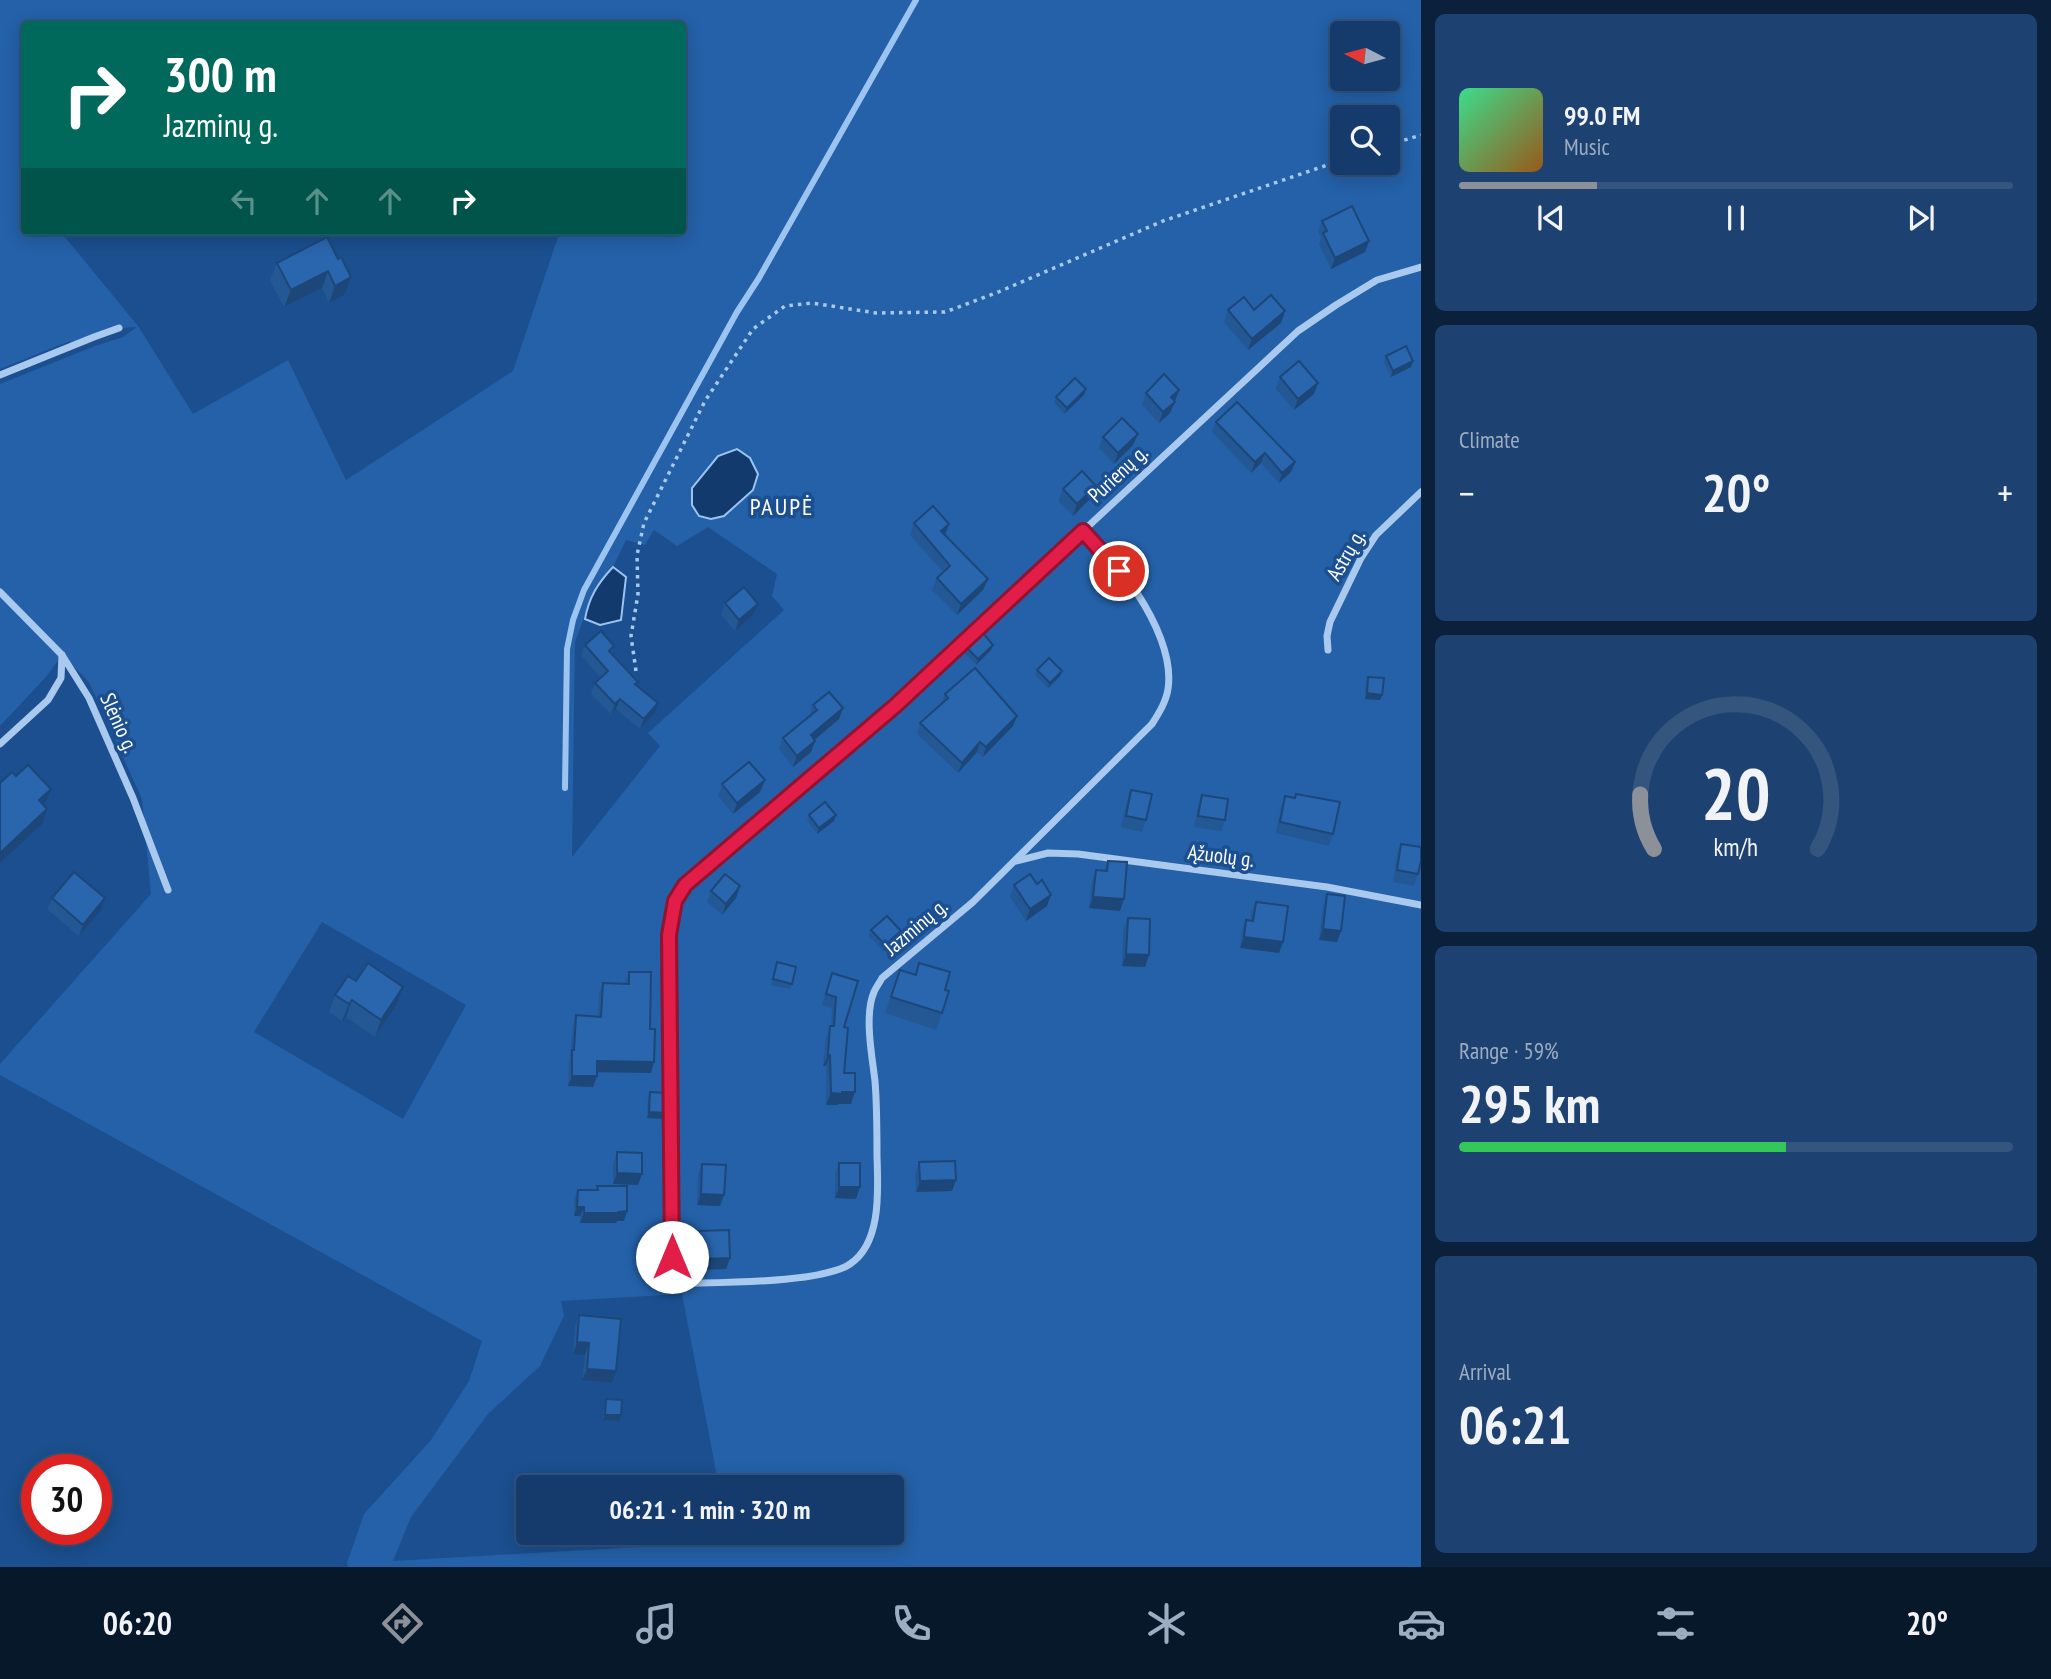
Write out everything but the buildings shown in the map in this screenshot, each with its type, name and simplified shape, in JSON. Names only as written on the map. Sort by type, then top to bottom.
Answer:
[{"type":"street","name":"Purienų g.","points":[[672,1283],[669,935],[675,901],[685,885],[895,706],[1298,331],[1377,280],[1421,267]]},
{"type":"street","points":[[0,375],[119,328]]},
{"type":"street","name":"Astrų g.","points":[[1328,650],[1330,622],[1361,558],[1376,535],[1421,492]]},
{"type":"street","name":"Jazminų g.","points":[[672,1283],[806,1277],[834,1272],[861,1255],[869,1243],[878,1194],[877,1103],[870,1013],[874,993],[882,978],[973,902],[1016,861],[1152,724],[1163,706],[1168,691],[1169,674],[1164,651],[1148,614],[1136,591],[1083,531]]},
{"type":"street","name":"Slėnio g.","points":[[0,592],[62,655],[89,698],[133,798],[168,890]]},
{"type":"street","points":[[0,744],[48,700],[61,678],[62,655]]},
{"type":"street","name":"Ąžuolų g.","points":[[1016,861],[1048,853],[1078,854],[1327,887],[1421,905]]},
{"type":"path","points":[[1400,141],[1421,135]]},
{"type":"path","points":[[636,671],[631,636],[638,594],[637,555],[644,523],[705,401],[753,329],[785,306],[812,303],[876,313],[945,312],[1163,222],[1330,164]]},
{"type":"shaded area","points":[[0,0],[1421,0],[1421,1567],[348,1567],[347,1563],[364,1514],[431,1440],[469,1381],[482,1341],[0,1075],[0,1064],[151,894],[142,799],[89,682],[62,655],[46,677],[0,726],[0,384],[123,337],[137,327],[119,328],[72,345],[70,341],[0,369]],"holes":[[[21,21],[686,21],[686,235],[555,235],[558,237],[513,371],[346,480],[288,360],[193,414],[138,326],[63,235],[21,235]],[[708,527],[777,574],[772,596],[784,610],[648,733],[660,746],[572,857],[575,642],[596,586],[613,567],[626,540],[645,545],[654,530],[677,546]],[[322,922],[466,1005],[403,1119],[254,1032]],[[682,1294],[717,1475],[904,1475],[904,1545],[675,1545],[393,1561],[411,1517],[488,1414],[540,1366],[564,1316],[561,1301]]]},
{"type":"shaded area","points":[[737,449],[750,458],[758,474],[753,490],[724,516],[711,519],[699,516],[692,505],[692,488],[718,456]]},
{"type":"shaded area","points":[[613,567],[626,577],[621,620],[600,625],[585,619],[595,591]]},
{"type":"waterway","points":[[565,788],[567,649],[573,620],[584,590],[737,312],[759,278],[916,0]]},
{"type":"district","name":"PAUPĖ","points":[[782,507]]},
{"type":"route","points":[[672,1257],[669,935],[675,901],[685,885],[895,706],[1083,531],[1119,571]]}]
